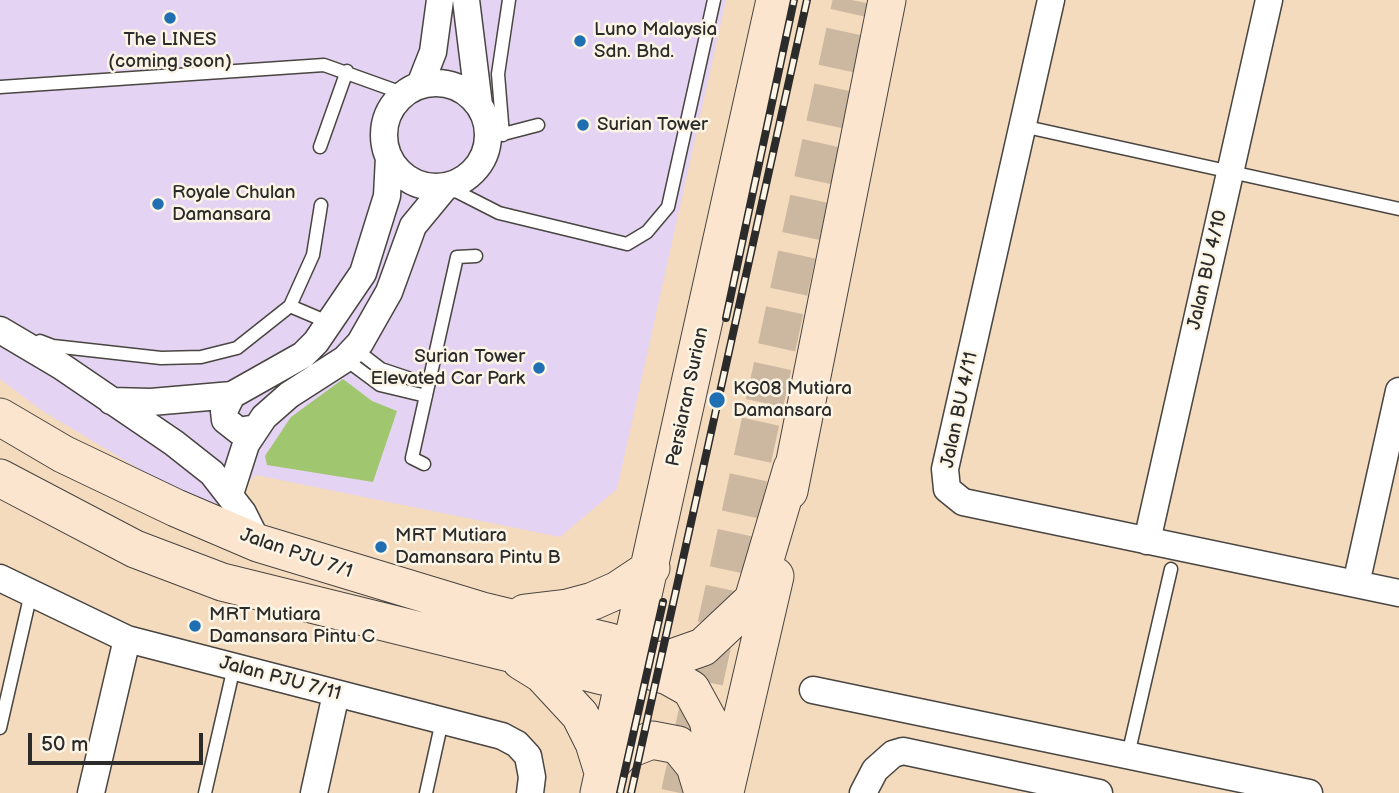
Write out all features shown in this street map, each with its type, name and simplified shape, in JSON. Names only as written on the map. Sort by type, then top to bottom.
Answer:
[{"type":"street","points":[[440,0],[433,52],[412,90],[393,106],[386,122],[384,140],[389,157],[399,172],[429,187],[446,186],[462,180],[475,169],[495,136],[479,105],[466,0]]},
{"type":"street","name":"Persiaran Surian","points":[[601,783],[614,660],[651,568],[775,0]]},
{"type":"street","points":[[725,793],[774,587],[792,468],[887,0]]},
{"type":"street","name":"Jalan BU 4/11","points":[[1051,0],[945,469],[947,489],[963,502],[1399,593]]},
{"type":"street","name":"Jalan BU 4/10","points":[[1147,541],[1269,0]]},
{"type":"street","points":[[412,90],[436,83],[453,86],[467,93],[479,105]]},
{"type":"street","points":[[111,401],[152,402],[232,395],[303,355],[330,323],[363,272],[387,196],[389,157]]},
{"type":"street","points":[[230,494],[246,444],[256,428],[289,395],[350,354],[389,292],[413,226],[446,186]]},
{"type":"street","points":[[0,328],[174,443],[212,473],[230,494],[258,543]]},
{"type":"street","points":[[1356,584],[1399,391]]},
{"type":"street","points":[[232,395],[223,411],[225,420],[239,431],[256,428]]},
{"type":"street","name":"Jalan PJU 7/1","points":[[0,417],[63,454],[258,543],[482,611],[614,660]]},
{"type":"street","points":[[614,660],[669,659],[703,647],[753,600],[792,468]]},
{"type":"street","name":"Jalan PJU 7/1","points":[[0,478],[135,549],[222,582],[493,648],[614,660]]},
{"type":"street","points":[[482,611],[541,612],[567,608],[618,590],[651,568]]},
{"type":"street","name":"Jalan PJU 7/11","points":[[0,578],[127,639],[502,736],[517,744],[528,757],[532,777],[530,793]]},
{"type":"street","points":[[91,793],[127,639]]},
{"type":"street","points":[[493,648],[542,674],[563,693],[589,734],[601,783]]},
{"type":"street","points":[[614,660],[668,676],[691,689],[708,720],[714,751],[714,793]]},
{"type":"street","points":[[813,690],[1309,793]]},
{"type":"street","points":[[314,793],[336,694]]},
{"type":"street","points":[[601,783],[622,752],[652,740],[678,745],[695,766],[703,793]]},
{"type":"street","points":[[863,793],[875,770],[893,754],[903,751],[1089,792]]},
{"type":"lane","points":[[509,0],[498,74],[495,136],[537,125]]},
{"type":"lane","points":[[446,186],[499,213],[626,244],[647,232],[668,207],[713,0]]},
{"type":"lane","points":[[0,87],[324,65],[412,90]]},
{"type":"lane","points":[[320,147],[347,71]]},
{"type":"lane","points":[[1023,126],[1399,209]]},
{"type":"lane","points":[[0,328],[53,346],[161,358],[201,357],[237,348],[290,306],[313,255],[321,205]]},
{"type":"lane","points":[[418,461],[426,396],[457,257],[476,256]]},
{"type":"lane","points":[[290,306],[330,323]]},
{"type":"lane","points":[[350,354],[397,376],[429,382]]},
{"type":"lane","points":[[350,354],[380,386],[426,396]]},
{"type":"lane","points":[[1128,755],[1171,569]]},
{"type":"lane","points":[[0,728],[31,593]]},
{"type":"lane","points":[[205,793],[234,667]]},
{"type":"lane","points":[[426,793],[442,721]]},
{"type":"shaded area","points":[[0,0],[726,0],[617,489],[560,537],[256,475],[219,511],[144,472],[41,410],[0,379]]},
{"type":"green space","points":[[343,379],[372,401],[397,411],[373,482],[267,465],[265,456],[291,417]]},
{"type":"tunnel","points":[[680,793],[852,0]]},
{"type":"railway","points":[[726,318],[794,0]]},
{"type":"railway","points":[[631,793],[807,0]]},
{"type":"railway","points":[[620,793],[663,602]]},
{"type":"place","name":"The LINES (coming soon)","points":[[170,18]]},
{"type":"place","name":"Luno Malaysia Sdn. Bhd.","points":[[580,41]]},
{"type":"place","name":"Surian Tower","points":[[583,125]]},
{"type":"place","name":"Royale Chulan Damansara","points":[[158,204]]},
{"type":"place","name":"Surian Tower Elevated Car Park","points":[[539,368]]},
{"type":"place","name":"KG08 Mutiara Damansara","points":[[717,400]]},
{"type":"place","name":"MRT Mutiara Damansara Pintu B","points":[[381,547]]},
{"type":"place","name":"MRT Mutiara Damansara Pintu C","points":[[195,626]]}]
